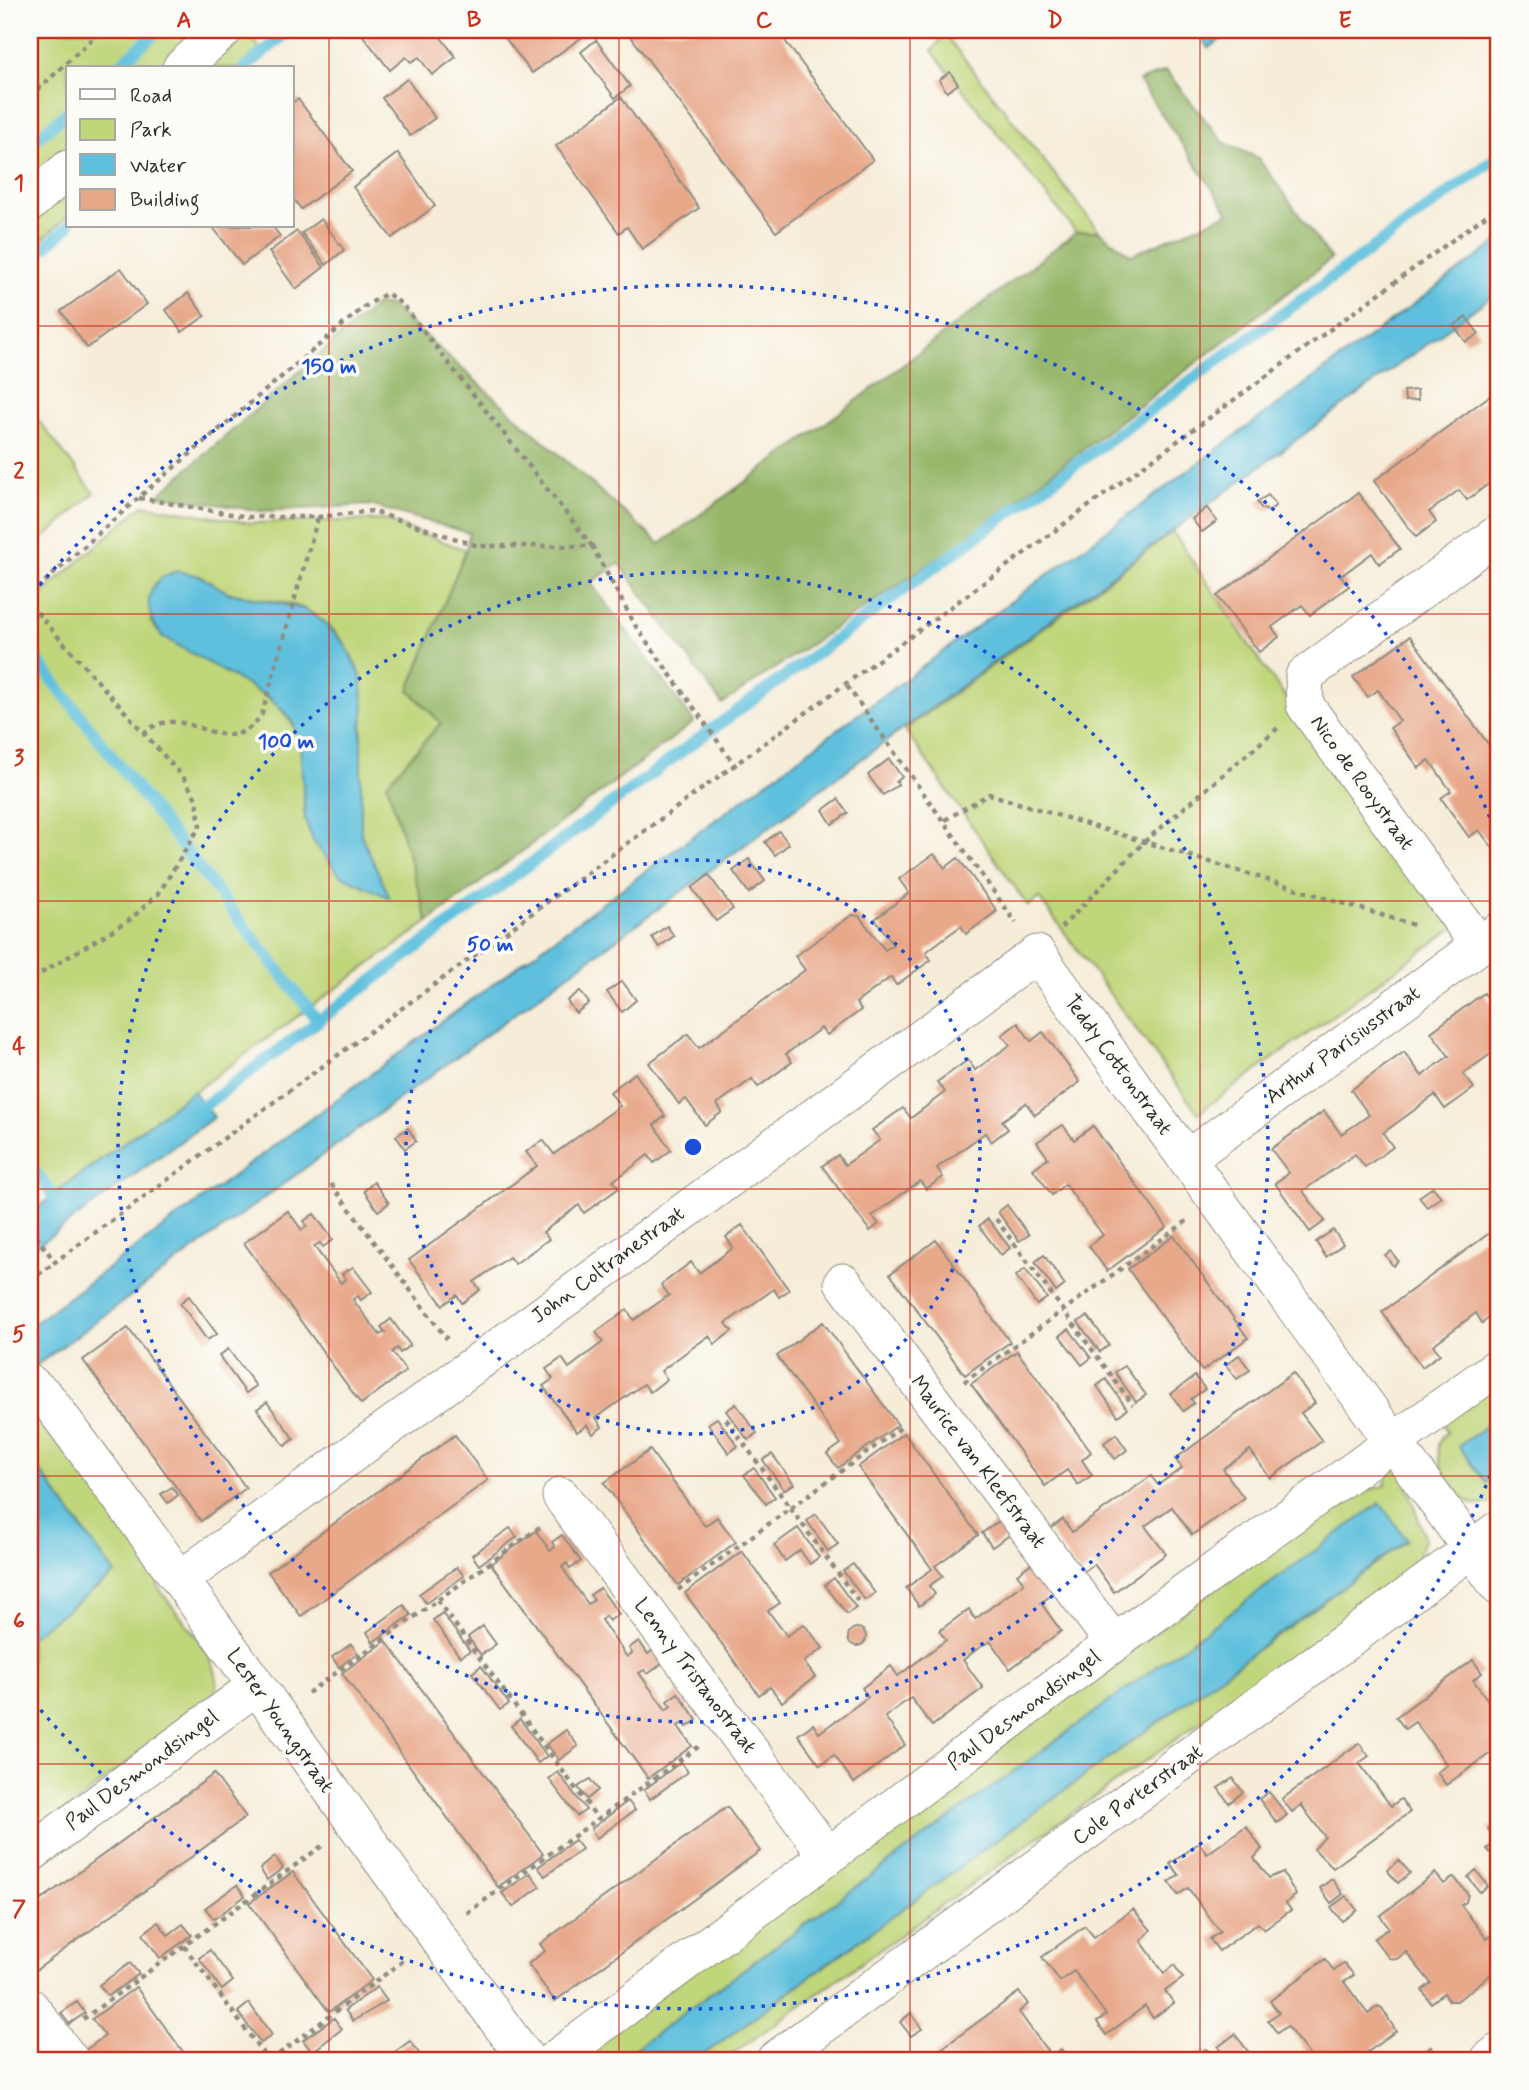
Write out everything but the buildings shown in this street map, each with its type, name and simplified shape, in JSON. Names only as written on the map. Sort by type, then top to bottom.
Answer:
[{"type":"street","points":[[183,66],[224,30]]},
{"type":"street","points":[[30,203],[66,171]]},
{"type":"street","name":"Nico de Rooystraat","points":[[1489,938],[1305,705],[1304,676],[1499,533]]},
{"type":"street","name":"Arthur Parisiusstraat","points":[[1186,1159],[1489,938]]},
{"type":"street","name":"Teddy Cottonstraat","points":[[1037,954],[1392,1443],[1485,1539],[1499,1587]]},
{"type":"street","name":"John Coltranestraat","points":[[181,1579],[1037,954]]},
{"type":"street","name":"Maurice van Kleefstraat","points":[[843,1282],[1114,1643]]},
{"type":"street","name":"Paul Desmondsingel","points":[[554,2060],[1114,1643],[1499,1366]]},
{"type":"street","name":"Lester Youngstraat","points":[[31,1384],[45,1396],[181,1579],[353,1824],[527,2060]]},
{"type":"street","name":"Lenny Tristanostraat","points":[[565,1501],[828,1856]]},
{"type":"street","name":"Cole Porterstraat","points":[[775,2060],[1485,1539]]},
{"type":"street","name":"Paul Desmondsingel","points":[[30,1854],[255,1687]]},
{"type":"street","points":[[30,2007],[62,2050]]},
{"type":"street","points":[[1489,2060],[1499,2052]]},
{"type":"path","points":[[30,97],[102,30]]},
{"type":"path","points":[[30,1280],[847,686],[1499,206]]},
{"type":"path","points":[[30,595],[138,498],[364,307],[387,293],[403,305],[592,546],[635,625],[736,767]]},
{"type":"path","points":[[138,498],[248,517],[318,517],[372,511],[478,546],[592,546]]},
{"type":"path","points":[[143,734],[153,724],[173,720],[231,737],[251,730],[262,714],[302,581],[318,517]]},
{"type":"path","points":[[30,605],[183,776],[197,800],[200,826],[159,894],[131,919],[30,979]]},
{"type":"path","points":[[847,686],[1037,954],[1144,842],[1305,705]]},
{"type":"path","points":[[944,821],[989,794],[1144,842],[1489,938]]},
{"type":"path","points":[[331,1184],[469,1368]]},
{"type":"path","points":[[996,1219],[1133,1405]]},
{"type":"path","points":[[30,1228],[55,1262]]},
{"type":"path","points":[[726,1419],[858,1601]]},
{"type":"path","points":[[276,1716],[437,1601],[565,1501]]},
{"type":"path","points":[[437,1601],[598,1819]]},
{"type":"path","points":[[184,1946],[269,2060],[730,1724]]},
{"type":"path","points":[[62,2050],[184,1946],[353,1824]]},
{"type":"green space","points":[[39,30],[200,30],[159,66],[66,66],[66,150],[30,182],[30,39]]},
{"type":"green space","points":[[241,34],[252,38],[261,50],[242,66],[209,64]]},
{"type":"green space","points":[[945,34],[1099,231],[1076,232],[932,51]]},
{"type":"green space","points":[[1166,71],[1223,142],[1258,158],[1331,259],[965,540],[722,704],[619,563],[591,583],[694,722],[428,922],[387,783],[441,723],[409,690],[466,550],[469,533],[370,505],[261,511],[158,495],[377,304],[391,306],[660,544],[860,398],[1076,232],[1099,231],[1131,255],[1229,213],[1139,81]]},
{"type":"green space","points":[[66,191],[66,218],[30,250],[30,224]]},
{"type":"green space","points":[[30,409],[94,493],[30,551]]},
{"type":"green space","points":[[143,505],[251,523],[385,520],[466,550],[409,690],[441,723],[387,783],[428,922],[54,1193],[30,1161],[30,604]],"holes":[[[200,576],[237,595],[287,603],[306,610],[334,631],[351,656],[360,683],[362,712],[358,804],[361,834],[389,897],[305,819],[304,771],[300,743],[293,725],[280,708],[242,680],[162,636],[150,621]]]},
{"type":"green space","points":[[1173,532],[1266,670],[1455,927],[1198,1113],[1039,898],[1028,906],[905,730]]},
{"type":"green space","points":[[1499,1379],[1499,1416],[1459,1446],[1486,1483],[1499,1473],[1499,1502],[1477,1505],[1458,1492],[1444,1471],[1438,1449],[1441,1439],[1448,1432],[1442,1421]]},
{"type":"green space","points":[[30,1394],[161,1575],[158,1586],[206,1650],[217,1678],[216,1693],[30,1839],[30,1637],[115,1574],[30,1457]]},
{"type":"green space","points":[[1392,1443],[1423,1532],[1424,1540],[1418,1555],[1423,1564],[724,2060],[696,2060],[1406,1541],[1380,1504],[620,2060],[593,2060],[597,2057],[590,2046],[1360,1482],[1366,1490],[1385,1486]]},
{"type":"water","points":[[1196,30],[1225,30],[1228,34],[1209,48]]},
{"type":"water","points":[[1499,241],[1499,291],[30,1370],[30,1326]]},
{"type":"water","points":[[178,571],[200,576],[229,593],[304,609],[324,622],[345,644],[361,676],[364,707],[361,732],[361,835],[390,898],[340,875],[313,841],[305,819],[300,743],[291,719],[271,699],[162,636],[151,617],[149,598],[158,581]]},
{"type":"water","points":[[193,1091],[214,1117],[30,1251],[30,1213]]},
{"type":"water","points":[[1499,1416],[1499,1473],[1486,1483],[1459,1446]]},
{"type":"water","points":[[30,1457],[115,1574],[30,1637]]},
{"type":"water","points":[[1380,1503],[1407,1540],[696,2060],[620,2060]]},
{"type":"waterway","points":[[118,66],[159,30]]},
{"type":"waterway","points":[[247,66],[290,30]]},
{"type":"waterway","points":[[30,145],[66,113]]},
{"type":"waterway","points":[[193,1114],[696,741],[1499,156]]},
{"type":"waterway","points":[[30,261],[67,228]]},
{"type":"waterway","points":[[30,651],[318,1021]]},
{"type":"waterway","points":[[30,1165],[62,1207]]}]
